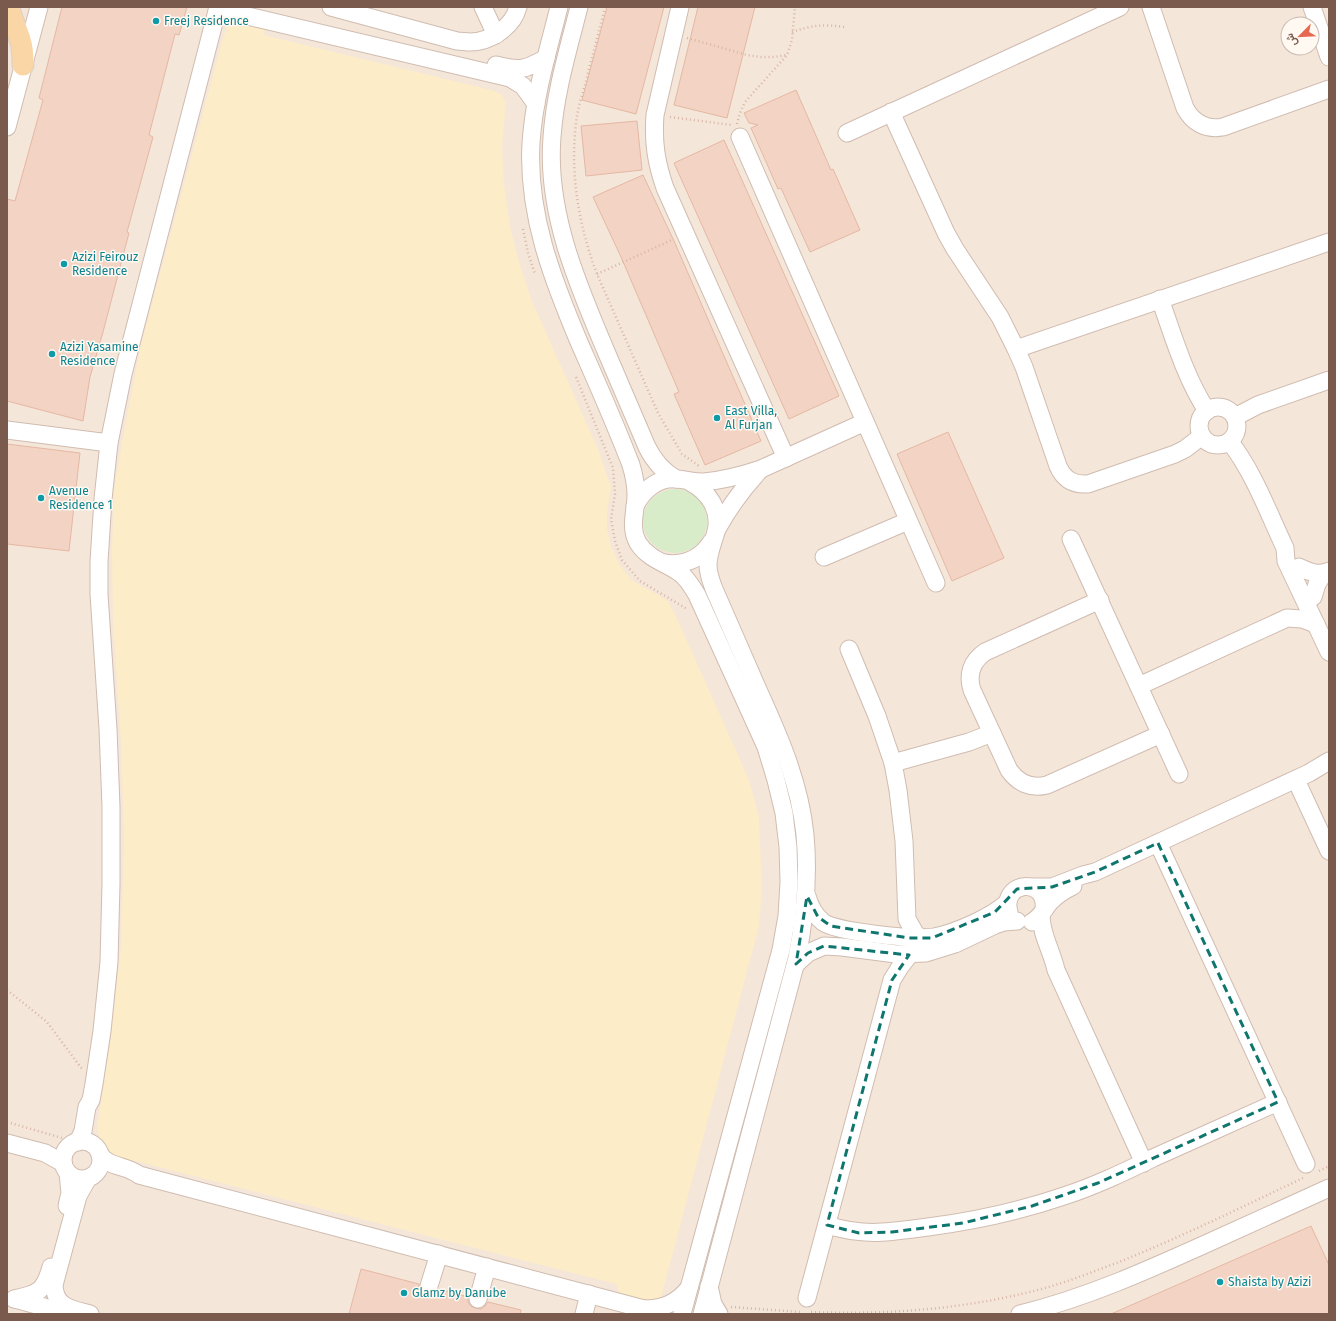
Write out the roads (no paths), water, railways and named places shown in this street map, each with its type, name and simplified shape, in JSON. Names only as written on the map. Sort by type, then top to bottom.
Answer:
[{"type":"main road","points":[[9,7],[14,25],[21,41],[23,65]]},
{"type":"street","points":[[7,127],[38,7]]},
{"type":"street","points":[[252,7],[509,68],[527,68],[546,58]]},
{"type":"street","points":[[331,7],[457,41],[470,42],[483,40],[496,35],[508,25],[517,12],[518,7]]},
{"type":"street","points":[[483,7],[496,35]]},
{"type":"street","points":[[559,7],[536,104],[531,144],[532,182],[536,219],[546,256],[561,299],[631,464],[635,485],[635,506],[632,518],[633,530],[638,542],[645,552],[681,574],[690,582],[697,595],[766,747],[784,813],[788,847],[789,882],[787,916],[781,950],[682,1314]]},
{"type":"street","points":[[579,7],[564,64],[552,132],[552,176],[558,212],[567,250],[582,295],[647,447],[656,462],[668,474],[705,492],[712,503],[716,515],[714,537],[708,564],[709,576],[782,743],[792,772],[800,803],[805,834],[807,896],[796,964],[702,1314]]},
{"type":"street","points":[[680,7],[654,114],[655,151],[659,170],[786,458]]},
{"type":"street","points":[[847,133],[1120,7]]},
{"type":"street","points":[[1152,7],[1185,108],[1192,119],[1203,126],[1216,128],[1223,126],[1329,89]]},
{"type":"street","points":[[85,1147],[90,1131],[94,1107],[92,1092],[106,997],[111,923],[110,783],[99,594],[103,499],[109,444],[122,374],[218,8],[510,78],[523,86],[536,104]]},
{"type":"street","points":[[1316,8],[1329,57]]},
{"type":"street","points":[[891,112],[946,233],[1000,317],[1016,349],[1024,367],[1060,472],[1075,484],[1088,484],[1185,449],[1202,436]]},
{"type":"street","points":[[740,137],[936,583]]},
{"type":"street","points":[[1016,349],[1329,242]]},
{"type":"street","points":[[1160,299],[1186,373],[1207,411]]},
{"type":"street","points":[[1235,417],[1258,405],[1329,380]]},
{"type":"street","points":[[1219,407],[1225,409],[1231,412],[1235,417],[1237,422],[1236,433],[1230,442],[1215,445],[1210,443],[1202,436],[1199,426],[1200,420],[1207,411],[1212,408],[1219,407]]},
{"type":"street","points":[[635,506],[651,486],[667,480],[719,480],[734,478],[762,469],[865,422]]},
{"type":"street","points":[[7,430],[109,444]]},
{"type":"street","points":[[1230,442],[1245,464],[1285,548],[1286,561],[1307,595]]},
{"type":"street","points":[[655,559],[664,563],[683,563],[692,560],[704,552],[731,505],[750,480],[762,469]]},
{"type":"street","points":[[824,557],[908,521]]},
{"type":"street","points":[[1071,539],[1179,774]]},
{"type":"street","points":[[1285,548],[1292,554],[1299,567],[1307,595],[1322,629],[1329,652]]},
{"type":"street","points":[[1299,567],[1311,572],[1327,572]]},
{"type":"street","points":[[1139,686],[1287,618],[1327,572]]},
{"type":"street","points":[[1100,600],[985,652],[974,661],[970,675],[970,683],[992,733],[1017,780],[1029,786],[1041,787],[1161,734]]},
{"type":"street","points":[[1287,618],[1302,618],[1322,629]]},
{"type":"street","points":[[849,649],[877,716],[892,762],[902,816],[907,891],[907,919],[915,933],[920,938]]},
{"type":"street","points":[[892,762],[969,742],[992,733]]},
{"type":"street","points":[[1056,970],[1047,958],[1035,936],[1010,915],[1008,902],[1012,892],[1022,887],[1052,887],[1095,872],[1303,776],[1329,761]]},
{"type":"street","points":[[1303,776],[1321,772],[1329,768]]},
{"type":"street","points":[[1303,776],[1329,851]]},
{"type":"street","points":[[1158,843],[1309,1171]]},
{"type":"street","points":[[796,964],[808,953],[824,946],[910,954],[926,953],[939,950],[1004,922],[1033,922],[1059,894],[1082,882],[1095,872]]},
{"type":"street","points":[[875,933],[893,925],[897,919],[900,912],[905,877]]},
{"type":"street","points":[[1032,888],[1041,894],[1044,904],[1042,912],[1042,929],[1056,970],[1144,1163]]},
{"type":"street","points":[[807,896],[813,911],[824,922],[837,928],[920,938],[932,938],[954,931],[995,912],[1008,902]]},
{"type":"street","points":[[875,933],[875,951],[890,966],[892,980]]},
{"type":"street","points":[[807,1298],[892,980],[910,954]]},
{"type":"street","points":[[827,1225],[843,1230],[876,1233],[963,1223],[998,1215],[1065,1196],[1098,1183],[1278,1102]]},
{"type":"street","points":[[7,1143],[45,1153],[77,1178],[90,1177],[98,1173],[109,1172],[128,1176],[139,1175]]},
{"type":"street","points":[[85,1147],[100,1166],[90,1177],[78,1196],[54,1284],[54,1293],[63,1305],[90,1314]]},
{"type":"street","points":[[10,1298],[33,1295],[44,1286],[48,1279],[69,1199],[70,1187],[66,1168],[65,1152],[85,1147],[111,1164],[129,1169],[139,1175],[649,1311],[665,1307],[674,1302],[683,1296],[689,1287]]},
{"type":"street","points":[[1020,1314],[1042,1311],[1095,1291],[1144,1271],[1329,1188]]},
{"type":"street","points":[[429,1286],[439,1254]]},
{"type":"street","points":[[478,1299],[487,1267]]},
{"type":"street","points":[[709,1285],[713,1304],[723,1311]]},
{"type":"street","points":[[584,1314],[589,1294]]},
{"type":"street","points":[[10,1298],[69,1314]]},
{"type":"place","name":"Freej Residence","points":[[156,21]]},
{"type":"place","name":"Azizi Feirouz Residence","points":[[64,264]]},
{"type":"place","name":"Azizi Yasamine Residence","points":[[52,354]]},
{"type":"place","name":"East Villa, Al Furjan","points":[[717,418]]},
{"type":"place","name":"Avenue Residence 1","points":[[41,498]]},
{"type":"place","name":"Shaista by Azizi","points":[[1220,1282]]},
{"type":"place","name":"Glamz by Danube","points":[[404,1293]]}]
